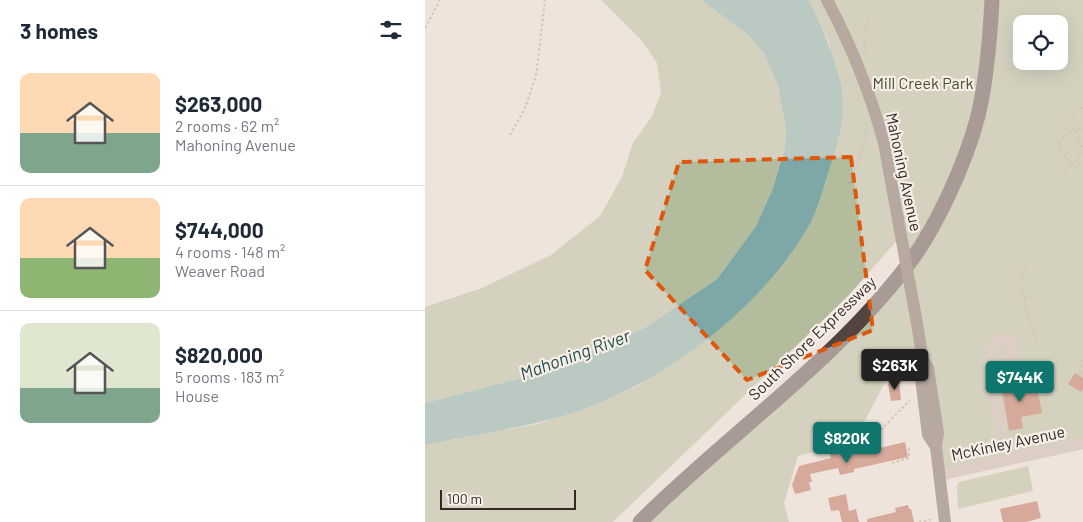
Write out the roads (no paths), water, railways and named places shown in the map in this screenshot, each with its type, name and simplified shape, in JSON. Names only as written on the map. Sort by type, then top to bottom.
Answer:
[{"type":"highway","name":"South Shore Expressway","points":[[640,522],[858,323],[908,264],[926,237],[963,159],[977,116],[986,68],[992,0]]},
{"type":"main road","name":"Mahoning Avenue","points":[[827,0],[860,67],[877,115],[884,143],[923,360],[928,368],[938,433],[936,447],[939,475],[939,520]]},
{"type":"street","points":[[1001,361],[993,381],[1006,460]]},
{"type":"street","name":"McKinley Avenue","points":[[939,475],[1083,443]]},
{"type":"water","points":[[701,0],[809,0],[834,61],[842,89],[843,113],[835,150],[817,206],[808,227],[768,282],[743,308],[717,332],[659,373],[628,390],[576,412],[512,428],[425,445],[425,403],[536,374],[646,327],[717,279],[756,226],[773,188],[785,147],[786,128],[778,85],[764,53],[748,35]]},
{"type":"park label","name":"Mill Creek Park","points":[[923,83]]},
{"type":"water label","name":"Mahoning River","points":[[575,355]]}]
